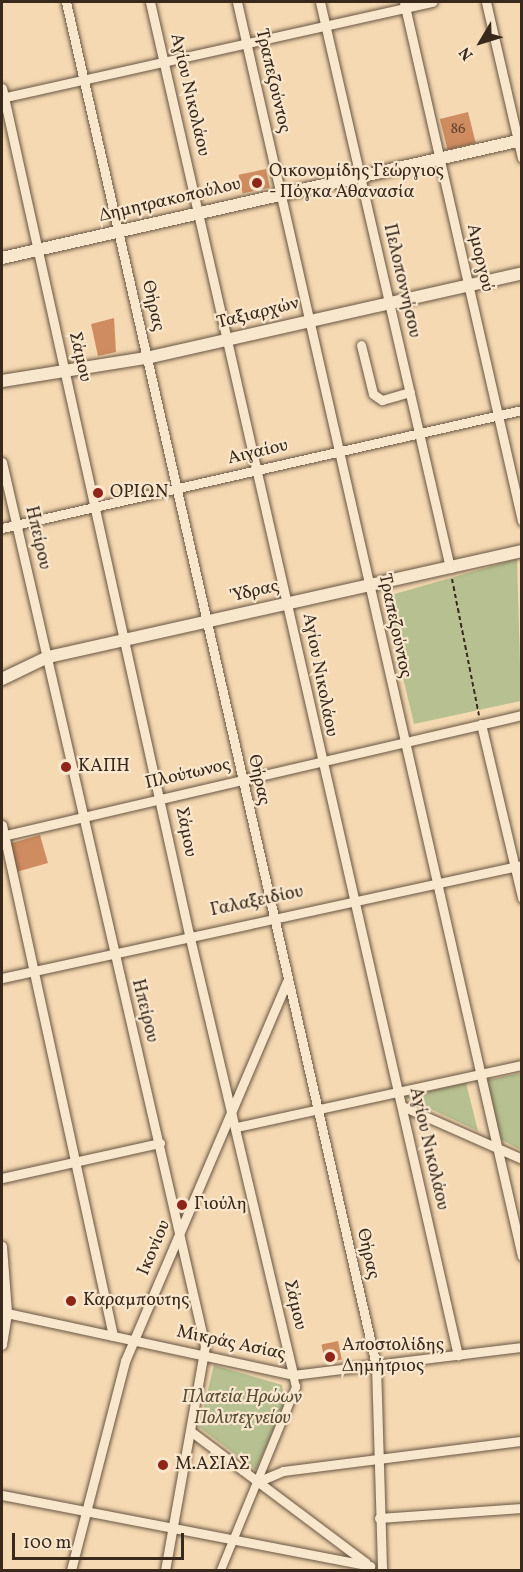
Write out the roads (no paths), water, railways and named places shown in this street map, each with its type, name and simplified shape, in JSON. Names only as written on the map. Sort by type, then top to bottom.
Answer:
[{"type":"street","name":"Θήρας","points":[[66,2],[208,621],[271,916],[375,1365],[379,1518],[377,1569]]},
{"type":"street","name":"Αγίου Νικολάου","points":[[150,2],[288,603],[320,761],[402,1106],[458,1355]]},
{"type":"street","name":"Τραπεζούντος","points":[[237,2],[307,320],[339,451],[402,743],[522,1256]]},
{"type":"street","name":"Πελοποννήσου","points":[[320,2],[450,568]]},
{"type":"street","points":[[2,95],[326,26],[405,4],[432,2]]},
{"type":"street","points":[[486,2],[520,141],[522,158]]},
{"type":"street","name":"Αμοργού","points":[[405,4],[522,521]]},
{"type":"street","name":"Σάμου","points":[[2,95],[162,797],[189,934],[233,1109],[296,1387],[221,1570]]},
{"type":"street","name":"Δημητρακοπούλου","points":[[2,258],[520,141]]},
{"type":"street","name":"Ταξιαρχών","points":[[2,381],[66,374],[228,341],[307,320],[389,304],[522,273]]},
{"type":"street","points":[[361,345],[373,394],[382,400],[410,392]]},
{"type":"street","name":"Αιγαίου","points":[[2,528],[522,410]]},
{"type":"street","name":"Ηπείρου","points":[[2,462],[84,816],[112,951],[160,1143],[206,1356],[165,1570]]},
{"type":"street","name":"Ύδρας","points":[[2,679],[48,657],[522,551]]},
{"type":"street","name":"Πλούτωνος","points":[[3,836],[162,797],[522,715]]},
{"type":"street","points":[[481,724],[518,865],[522,898]]},
{"type":"street","points":[[2,825],[31,971],[113,1336]]},
{"type":"street","name":"Γαλαξειδίου","points":[[2,978],[271,916],[518,865]]},
{"type":"street","name":"Ικονίου","points":[[71,1570],[83,1512],[134,1341],[287,982]]},
{"type":"street","points":[[237,1127],[480,1071],[522,1065]]},
{"type":"street","points":[[402,1106],[522,1159]]},
{"type":"street","points":[[2,1178],[160,1143]]},
{"type":"street","points":[[2,1246],[4,1313],[2,1345]]},
{"type":"street","name":"Μικράς Ασίας","points":[[4,1313],[293,1375],[522,1347]]},
{"type":"street","points":[[193,1433],[377,1569]]},
{"type":"street","points":[[257,1482],[283,1471],[522,1441]]},
{"type":"street","points":[[2,1495],[83,1512],[234,1538],[377,1569]]},
{"type":"street","points":[[379,1518],[522,1508]]},
{"type":"place","name":"Οικονομίδης Γεώργιος - Πόγκα Αθανασία","points":[[257,183]]},
{"type":"place","name":"ΟΡΙΩΝ","points":[[98,493]]},
{"type":"place","name":"ΚΑΠΗ","points":[[66,767]]},
{"type":"place","name":"Γιούλη","points":[[182,1205]]},
{"type":"place","name":"Καραμπουτης","points":[[71,1301]]},
{"type":"place","name":"Αποστολίδης Δημήτριος","points":[[330,1357]]},
{"type":"place","name":"Μ.ΑΣΙΑΣ","points":[[163,1465]]},
{"type":"park label","name":"Πλατεία Ηρώων Πολυτεχνείου","points":[[242,1409]]}]
